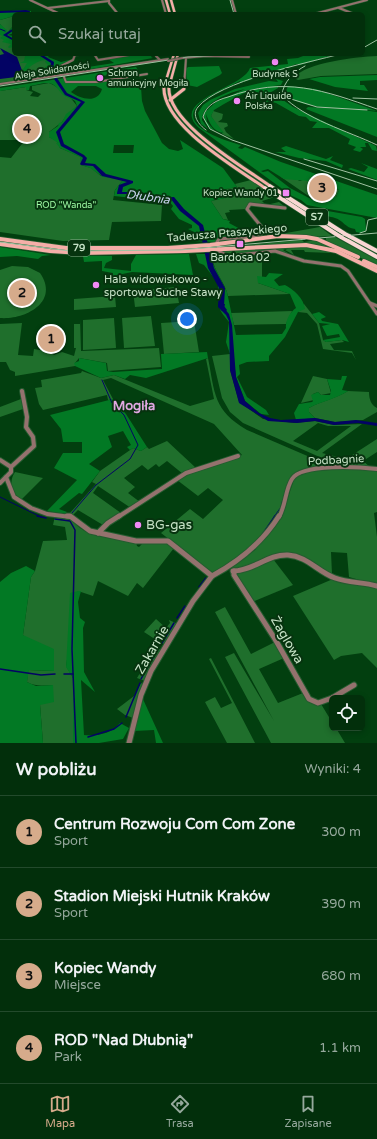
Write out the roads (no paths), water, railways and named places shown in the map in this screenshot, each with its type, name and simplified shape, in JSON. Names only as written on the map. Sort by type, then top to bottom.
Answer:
[{"type":"highway","name":"S7","points":[[270,186],[377,257]]},
{"type":"highway","name":"S7","points":[[265,188],[336,234],[345,236],[377,251]]},
{"type":"main road","points":[[166,0],[169,12]]},
{"type":"main road","points":[[171,0],[174,12]]},
{"type":"main road","name":"S7","points":[[173,56],[164,90],[165,101],[171,113],[180,124],[200,140],[265,188]]},
{"type":"main road","points":[[170,100],[169,88],[177,56]]},
{"type":"main road","points":[[170,100],[184,89]]},
{"type":"main road","name":"S7","points":[[170,100],[176,111],[187,124],[270,186]]},
{"type":"main road","name":"Tadeusza Ptaszyckiego","points":[[0,244],[73,253],[140,252],[204,248],[210,245],[274,236],[306,237],[317,239],[336,246],[377,267]]},
{"type":"main road","name":"Tadeusza Ptaszyckiego","points":[[0,239],[56,247],[204,248],[211,250],[286,245],[314,246],[339,252],[377,271]]},
{"type":"main road","points":[[47,251],[44,250],[44,248],[56,247]]},
{"type":"main road","points":[[140,252],[145,250],[142,247]]},
{"type":"street","points":[[30,0],[56,12]]},
{"type":"street","points":[[49,8],[109,0],[117,12]]},
{"type":"street","points":[[162,0],[165,12]]},
{"type":"street","points":[[232,0],[235,12]]},
{"type":"street","points":[[322,12],[367,0]]},
{"type":"street","points":[[338,8],[349,12]]},
{"type":"street","points":[[75,56],[73,60],[57,68],[57,71],[63,76],[66,82],[107,81],[147,74]]},
{"type":"street","points":[[95,56],[98,60],[123,56]]},
{"type":"street","points":[[156,56],[160,60]]},
{"type":"street","name":"Aleja Solidarności","points":[[0,85],[196,56]]},
{"type":"street","name":"Aleja Solidarności","points":[[182,58],[206,56],[249,56]]},
{"type":"street","points":[[184,89],[186,58]]},
{"type":"street","name":"Aleja Solidarności","points":[[63,76],[160,60],[168,60]]},
{"type":"street","points":[[285,208],[273,208],[255,203],[248,205],[248,210],[265,230],[263,234],[223,238],[218,240],[217,244],[222,254],[227,256],[272,251],[306,261],[334,264],[345,268],[377,314]]},
{"type":"street","points":[[370,303],[377,306]]},
{"type":"street","points":[[0,483],[11,471],[11,467],[25,452],[34,446],[33,437],[26,427],[27,417],[22,391]]},
{"type":"street","points":[[98,533],[108,523],[184,474],[238,456]]},
{"type":"street","points":[[0,460],[11,467]]},
{"type":"street","name":"Podbagnie","points":[[229,568],[251,552],[277,520],[286,503],[293,478],[298,473],[325,469],[362,467],[377,469]]},
{"type":"street","points":[[6,477],[14,497],[22,503],[44,513],[70,516],[84,528],[98,533],[136,541],[168,541],[212,576],[229,568],[234,571],[244,570],[261,562],[287,555],[307,560],[334,578],[377,586]]},
{"type":"street","name":"Żaglowa","points":[[234,571],[234,575],[275,639],[309,699],[318,703],[329,699]]},
{"type":"street","name":"Zakarnie","points":[[129,743],[140,695],[151,671],[193,601],[212,576]]},
{"type":"street","name":"Żaglowa","points":[[337,695],[354,685]]},
{"type":"waterway","name":"Dłubnia","points":[[0,12],[29,12]]},
{"type":"waterway","points":[[0,29],[5,31]]},
{"type":"waterway","name":"Dłubnia","points":[[12,30],[5,35],[12,39]]},
{"type":"waterway","name":"Dłubnia","points":[[42,56],[53,63],[51,70],[54,75]]},
{"type":"waterway","name":"Dłubnia","points":[[56,79],[66,94],[83,102],[58,132],[62,145],[83,156],[85,158],[82,164],[94,165],[104,175],[131,182],[121,186],[119,193],[134,193],[158,199],[172,198],[182,210],[201,225],[211,268],[222,288],[221,306],[224,310]]},
{"type":"waterway","points":[[72,513],[96,485],[130,459],[138,445],[124,415],[112,403],[102,380]]},
{"type":"waterway","points":[[0,497],[41,517]]},
{"type":"waterway","points":[[274,517],[281,507],[282,502]]},
{"type":"waterway","points":[[262,535],[275,516]]},
{"type":"waterway","points":[[41,517],[46,518]]},
{"type":"waterway","points":[[55,519],[70,521],[75,530],[72,649],[76,743]]},
{"type":"waterway","points":[[199,587],[206,578]]},
{"type":"waterway","points":[[177,618],[185,606]]},
{"type":"waterway","points":[[162,643],[174,623]]},
{"type":"waterway","points":[[141,679],[158,649]]},
{"type":"waterway","points":[[0,669],[41,675],[55,674]]},
{"type":"waterway","points":[[64,674],[73,674]]},
{"type":"waterway","points":[[126,717],[140,683]]},
{"type":"waterway","points":[[88,737],[114,729],[122,723]]},
{"type":"tram line","points":[[230,0],[233,12]]},
{"type":"tram line","points":[[0,86],[188,57],[206,56]]},
{"type":"tram line","points":[[360,233],[366,231],[368,220],[377,218]]},
{"type":"tram line","points":[[0,242],[70,251],[180,250],[377,233]]},
{"type":"railway","points":[[365,47],[377,40]]},
{"type":"railway","points":[[206,130],[197,120],[195,113],[196,110],[209,98],[224,89],[265,74],[333,56]]},
{"type":"railway","points":[[284,87],[297,71],[305,66]]},
{"type":"railway","points":[[284,87],[268,87],[220,100],[209,106],[203,117],[210,129],[232,140],[377,189]]},
{"type":"railway","points":[[284,87],[321,91],[377,109]]},
{"type":"railway","points":[[284,87],[282,95],[302,111],[327,124],[377,145]]},
{"type":"railway","points":[[353,98],[377,99]]},
{"type":"railway","points":[[291,99],[317,107],[367,110]]},
{"type":"railway","points":[[304,159],[377,181]]},
{"type":"place","name":"Budynek S","points":[[275,62]]},
{"type":"place","name":"Schron amunicyjny Mogiła","points":[[100,78]]},
{"type":"place","name":"Air Liquide Polska","points":[[237,101]]},
{"type":"place","name":"ROD \"Nad Dłubnią\"","points":[[27,129]]},
{"type":"place","name":"Kopiec Wandy","points":[[322,188]]},
{"type":"place","name":"Kopiec Wandy 01","points":[[286,193]]},
{"type":"place","name":"Bardosa 02","points":[[240,244]]},
{"type":"place","name":"Hala widowiskowo - sportowa Suche Stawy","points":[[96,285]]},
{"type":"place","name":"Stadion Miejski Hutnik Kraków","points":[[22,293]]},
{"type":"place","name":"Centrum Rozwoju Com Com Zone","points":[[51,339]]},
{"type":"place","name":"BG-gas","points":[[138,525]]},
{"type":"district","name":"Mogiła","points":[[134,406]]},
{"type":"park label","name":"ROD \"Wanda\"","points":[[66,205]]}]
